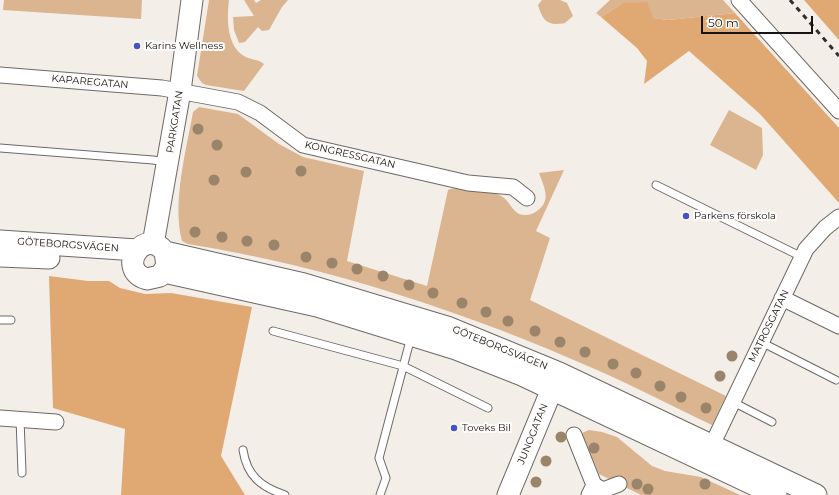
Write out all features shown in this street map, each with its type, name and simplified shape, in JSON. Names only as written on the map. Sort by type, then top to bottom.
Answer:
[{"type":"main road","name":"PARKGATAN","points":[[151,258],[180,91],[192,0]]},
{"type":"main road","name":"GÖTEBORGSVÄGEN","points":[[0,241],[151,258],[304,284],[376,304],[447,327],[776,495]]},
{"type":"main road","name":"GÖTEBORGSVÄGEN","points":[[0,256],[118,263],[151,258],[317,306],[555,381],[712,445],[816,495]]},
{"type":"main road","name":"JUNOGATAN","points":[[508,495],[555,381]]},
{"type":"street","points":[[739,0],[839,111]]},
{"type":"street","name":"KAPAREGATAN","points":[[0,75],[162,88],[180,91]]},
{"type":"street","name":"KONGRESSGATAN","points":[[180,91],[238,102],[250,106],[296,141],[310,147],[468,183],[513,187],[527,198]]},
{"type":"street","name":"MATROSGATAN","points":[[712,445],[806,249],[825,228],[839,217]]},
{"type":"street","points":[[782,298],[839,326]]},
{"type":"street","points":[[0,418],[20,418],[56,422]]},
{"type":"street","points":[[574,435],[591,490],[603,490],[618,484]]},
{"type":"lane","points":[[0,148],[153,160],[168,163]]},
{"type":"lane","points":[[656,185],[802,257]]},
{"type":"lane","points":[[0,320],[11,320]]},
{"type":"lane","points":[[273,331],[403,366],[488,408]]},
{"type":"lane","points":[[380,495],[386,478],[379,458],[412,335]]},
{"type":"lane","points":[[761,342],[836,380]]},
{"type":"lane","points":[[733,402],[772,422]]},
{"type":"lane","points":[[20,418],[22,473]]},
{"type":"lane","points":[[243,450],[245,463],[253,476],[263,484],[285,495]]},
{"type":"shaded area","points":[[4,0],[142,0],[141,19],[3,10]]},
{"type":"shaded area","points":[[209,0],[229,0],[228,22],[234,45],[244,56],[260,61],[264,64],[244,91],[206,85],[202,83],[197,76]]},
{"type":"shaded area","points":[[244,0],[254,0],[256,3],[261,0],[288,0],[282,7],[269,30],[262,31],[258,27],[245,42],[239,43],[234,30],[233,17],[254,16]]},
{"type":"shaded area","points":[[542,0],[560,0],[567,3],[573,16],[565,23],[554,24],[547,22],[544,19],[538,5]]},
{"type":"shaded area","points":[[610,0],[723,0],[735,13],[668,20],[653,18],[623,3],[601,17],[596,13]]},
{"type":"shaded area","points":[[804,0],[839,0],[839,40]]},
{"type":"shaded area","points":[[647,2],[653,18],[668,20],[735,13],[839,128],[839,203],[760,114],[689,51],[644,84],[647,61],[637,48],[601,17],[623,3]]},
{"type":"shaded area","points":[[199,107],[238,114],[279,144],[303,157],[364,171],[347,261],[427,286],[448,190],[468,188],[500,195],[519,214],[528,215],[542,207],[546,198],[545,189],[539,173],[564,170],[536,231],[550,238],[530,300],[726,396],[712,425],[597,370],[498,329],[448,311],[397,294],[293,265],[240,253],[188,244],[182,241],[179,226],[179,194],[181,177],[193,112]]},
{"type":"shaded area","points":[[729,110],[762,128],[763,155],[756,170],[710,145]]},
{"type":"shaded area","points":[[49,276],[88,281],[109,281],[120,288],[145,294],[171,293],[252,307],[221,456],[245,495],[121,495],[125,429],[53,408]]},
{"type":"shaded area","points":[[589,430],[602,432],[617,437],[652,466],[665,471],[701,477],[740,495],[641,495],[599,474],[582,433]]},
{"type":"railway","points":[[790,0],[839,56]]},
{"type":"place","name":"Karins Wellness","points":[[137,46]]},
{"type":"place","name":"Parkens förskola","points":[[686,216]]},
{"type":"place","name":"Toveks Bil","points":[[454,428]]}]
